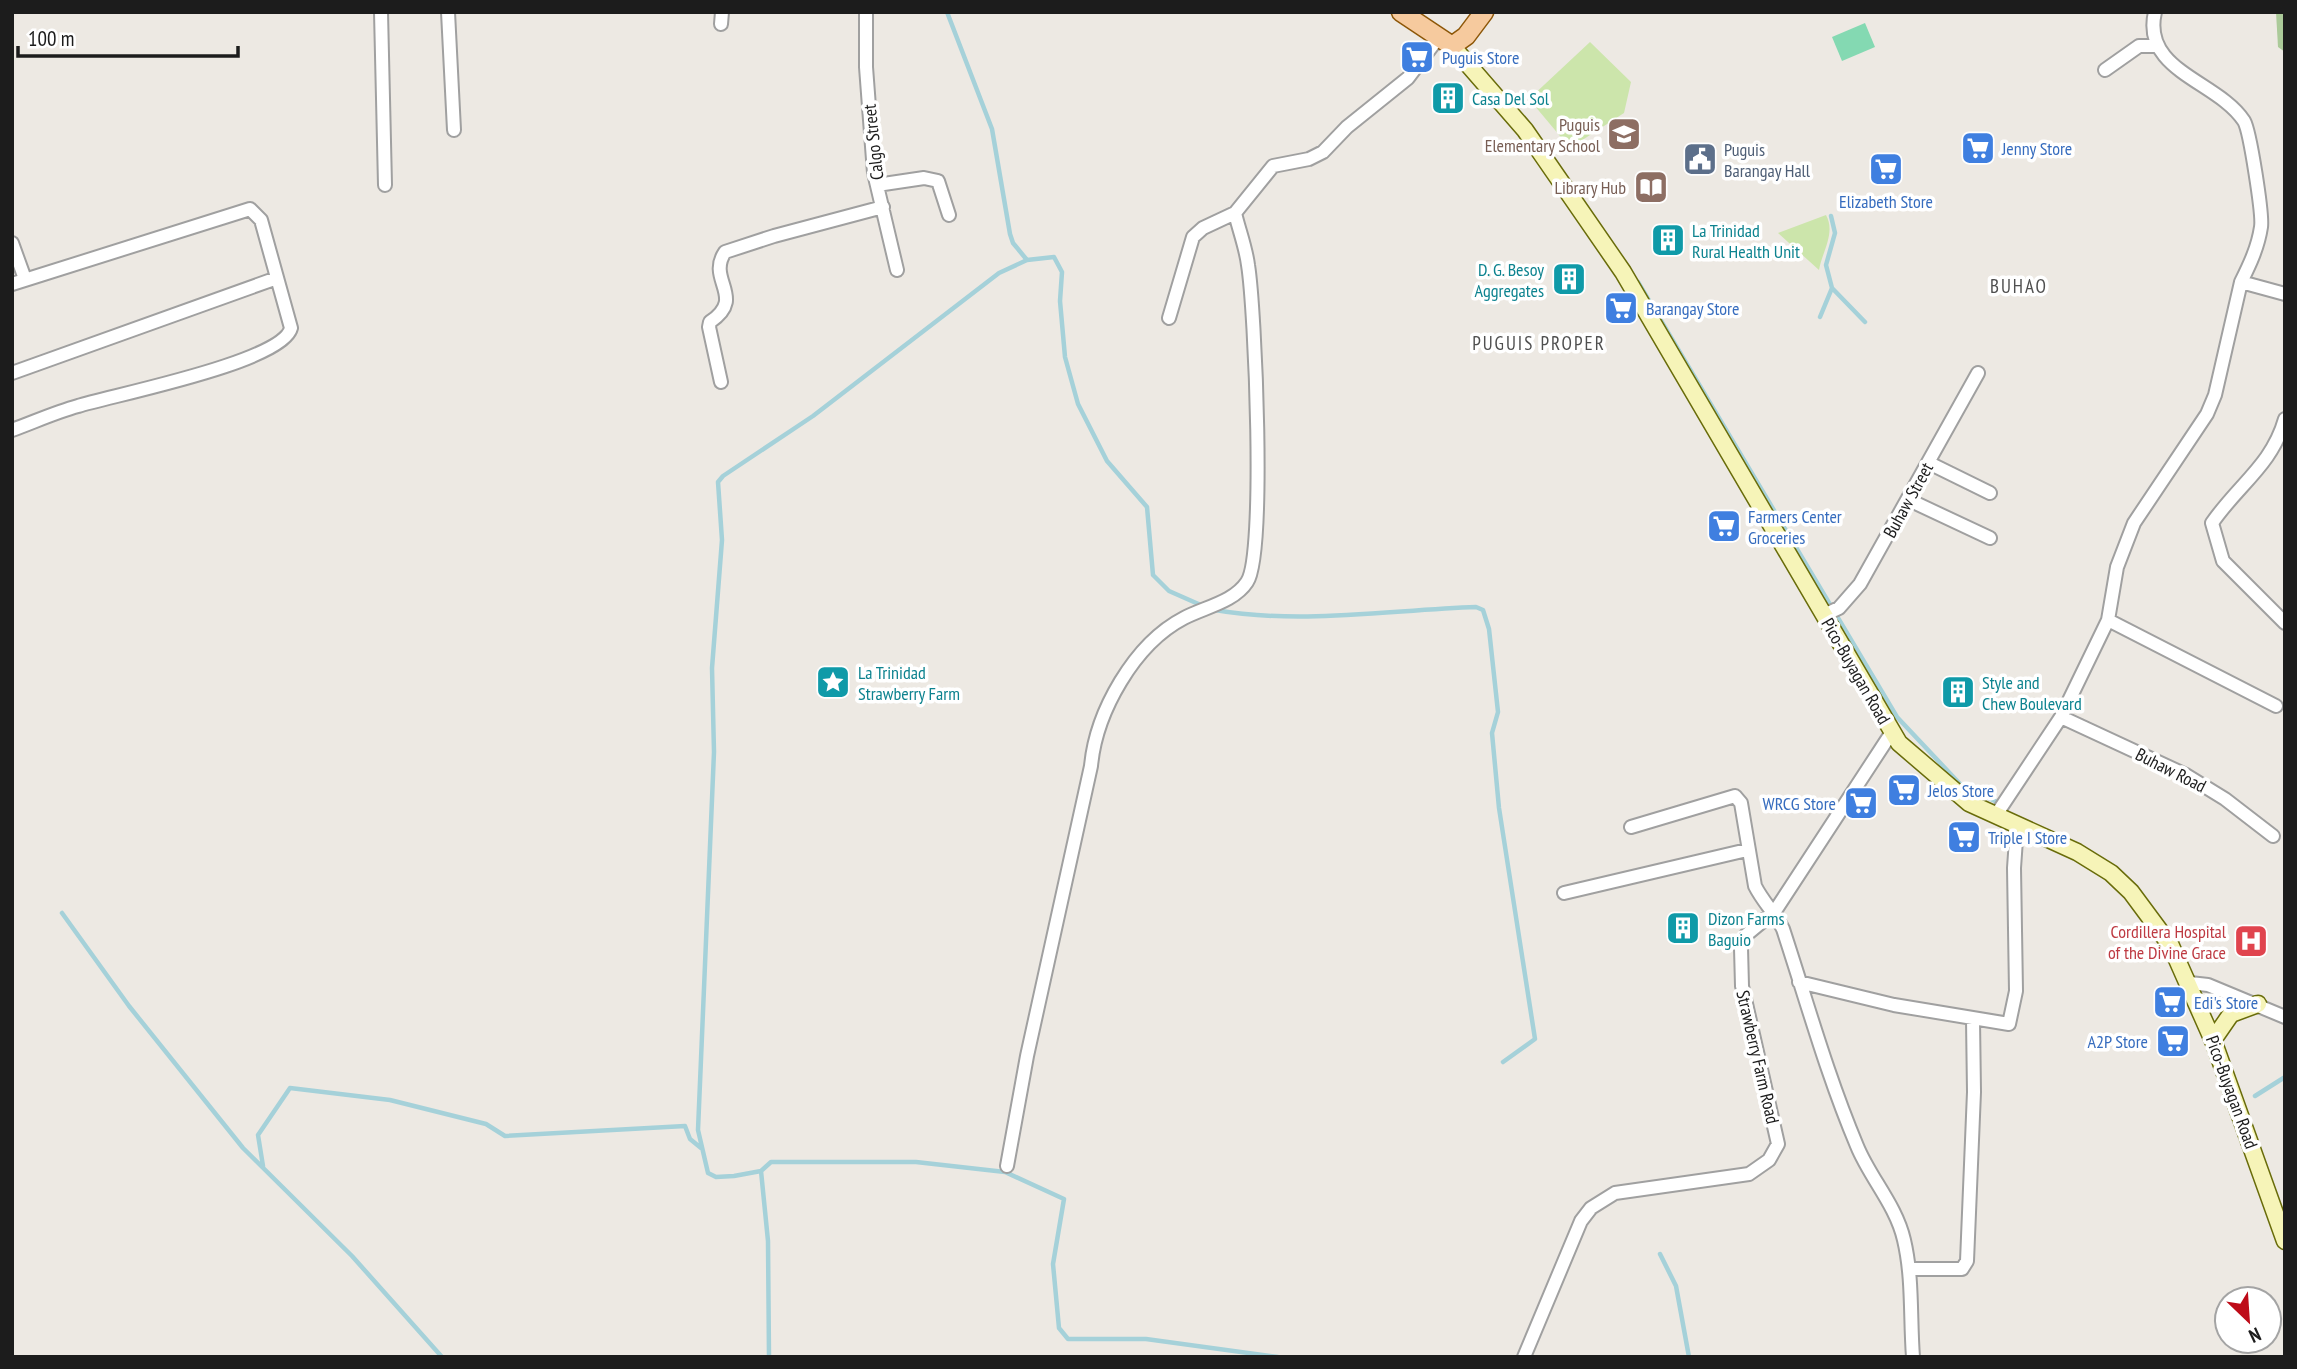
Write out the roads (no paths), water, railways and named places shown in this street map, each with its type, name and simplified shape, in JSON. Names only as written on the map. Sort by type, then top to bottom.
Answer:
[{"type":"main road","points":[[1401,12],[1446,41],[1465,36],[1484,12]]},
{"type":"main road","name":"Pico-Buyagan Road","points":[[1446,41],[1525,130],[1623,272],[1831,612],[1892,732],[1906,750],[1969,803],[2077,852],[2120,880],[2171,946],[2190,983],[2213,1040],[2285,1241]]},
{"type":"main road","points":[[2213,1040],[2231,1014],[2258,1004]]},
{"type":"street","points":[[381,12],[385,185]]},
{"type":"street","points":[[448,12],[454,130]]},
{"type":"street","name":"Calgo Street","points":[[866,12],[871,141],[877,185],[897,270]]},
{"type":"street","points":[[1996,815],[2061,717],[2108,620],[2117,567],[2134,523],[2187,446],[2215,395],[2241,282],[2258,247],[2262,223],[2246,125],[2204,85],[2173,65],[2157,46],[2154,32],[2155,12]]},
{"type":"street","points":[[1169,318],[1193,237],[1203,228],[1235,213],[1271,167],[1309,159],[1323,152],[1347,127],[1408,78],[1446,41]]},
{"type":"street","points":[[2105,70],[2139,46],[2157,46]]},
{"type":"street","points":[[877,185],[924,178],[938,181],[949,215]]},
{"type":"street","points":[[721,382],[709,327],[710,322],[723,313],[727,306],[720,272],[721,258],[725,252],[852,213],[883,207]]},
{"type":"street","points":[[12,243],[18,281],[250,209],[261,220],[291,328],[284,340],[246,359],[186,379],[77,406],[12,430]]},
{"type":"street","points":[[1007,1166],[1027,1056],[1091,766],[1094,738],[1105,707],[1133,666],[1160,634],[1181,620],[1239,593],[1250,579],[1256,517],[1258,408],[1248,267],[1235,213]]},
{"type":"street","points":[[12,373],[277,278]]},
{"type":"street","points":[[2241,282],[2285,293]]},
{"type":"street","name":"Buhaw Street","points":[[1831,612],[1860,584],[1978,373]]},
{"type":"street","points":[[2285,419],[2280,437],[2265,464],[2243,483],[2212,523],[2223,561],[2285,624]]},
{"type":"street","points":[[1929,463],[1990,493]]},
{"type":"street","points":[[1909,500],[1990,538]]},
{"type":"street","points":[[2108,620],[2276,706]]},
{"type":"street","name":"Buhaw Road","points":[[2061,717],[2186,775],[2225,799],[2273,836]]},
{"type":"street","name":"Strawberry Farm Road","points":[[1524,1357],[1571,1244],[1591,1208],[1615,1193],[1749,1174],[1769,1160],[1778,1144],[1742,986],[1740,960],[1746,935],[1775,911],[1892,732]]},
{"type":"street","points":[[1631,827],[1735,796],[1741,803],[1755,886],[1760,898],[1775,911],[1858,1148],[1895,1212],[1909,1269],[1913,1357]]},
{"type":"street","points":[[1799,982],[2007,1025],[2011,1022],[2016,991],[2014,868],[2017,825]]},
{"type":"street","points":[[1564,893],[1747,850]]},
{"type":"street","points":[[2190,983],[2208,985],[2285,1017]]},
{"type":"street","points":[[1909,1269],[1962,1269],[1967,1261],[1974,1092],[1973,1020]]},
{"type":"waterway","points":[[947,12],[992,129],[1010,234],[1013,243],[1027,260]]},
{"type":"waterway","points":[[1820,317],[1832,288],[1826,265],[1835,233],[1831,216]]},
{"type":"waterway","points":[[1203,606],[1169,591],[1153,575],[1147,507],[1107,461],[1078,404],[1065,357],[1060,301],[1062,272],[1054,257],[1027,260],[999,273],[813,416],[723,476],[718,482],[722,540],[712,668],[714,752],[698,1130],[708,1173],[716,1177],[761,1171],[771,1162],[916,1162],[1005,1172],[1064,1199],[1053,1264],[1059,1328],[1068,1339],[1146,1339],[1278,1357]]},
{"type":"waterway","points":[[1638,282],[1897,717],[1960,784],[1999,803]]},
{"type":"waterway","points":[[1832,288],[1865,322]]},
{"type":"waterway","points":[[1215,610],[1280,616],[1476,607],[1483,610],[1489,629],[1498,712],[1492,733],[1499,808],[1535,1039],[1503,1062]]},
{"type":"waterway","points":[[62,913],[129,1006],[243,1148],[352,1256],[442,1357]]},
{"type":"waterway","points":[[2255,1096],[2285,1077]]},
{"type":"waterway","points":[[263,1166],[258,1135],[290,1088],[390,1100],[486,1124],[505,1136],[685,1126],[690,1139],[701,1148]]},
{"type":"waterway","points":[[761,1171],[768,1241],[769,1357]]},
{"type":"waterway","points":[[1660,1254],[1676,1286],[1689,1357]]},
{"type":"place","name":"Puguis Store","points":[[1417,57]]},
{"type":"place","name":"Casa Del Sol","points":[[1448,98]]},
{"type":"place","name":"Puguis Elementary School","points":[[1624,134]]},
{"type":"place","name":"Jenny Store","points":[[1978,148]]},
{"type":"place","name":"Puguis Barangay Hall","points":[[1700,159]]},
{"type":"place","name":"Elizabeth Store","points":[[1886,169]]},
{"type":"place","name":"Library Hub","points":[[1651,187]]},
{"type":"place","name":"La Trinidad Rural Health Unit","points":[[1668,240]]},
{"type":"place","name":"D. G. Besoy Aggregates","points":[[1569,279]]},
{"type":"place","name":"Barangay Store","points":[[1621,308]]},
{"type":"place","name":"Farmers Center Groceries","points":[[1724,526]]},
{"type":"place","name":"La Trinidad Strawberry Farm","points":[[833,682]]},
{"type":"place","name":"Style and Chew Boulevard","points":[[1958,692]]},
{"type":"place","name":"Jelos Store","points":[[1904,790]]},
{"type":"place","name":"WRCG Store","points":[[1861,803]]},
{"type":"place","name":"Triple I Store","points":[[1964,837]]},
{"type":"place","name":"Dizon Farms Baguio","points":[[1683,928]]},
{"type":"place","name":"Cordillera Hospital of the Divine Grace","points":[[2251,941]]},
{"type":"place","name":"Edi's Store","points":[[2170,1002]]},
{"type":"place","name":"A2P Store","points":[[2173,1041]]},
{"type":"district","name":"BUHAO","points":[[2019,286]]},
{"type":"district","name":"PUGUIS PROPER","points":[[1539,343]]}]
